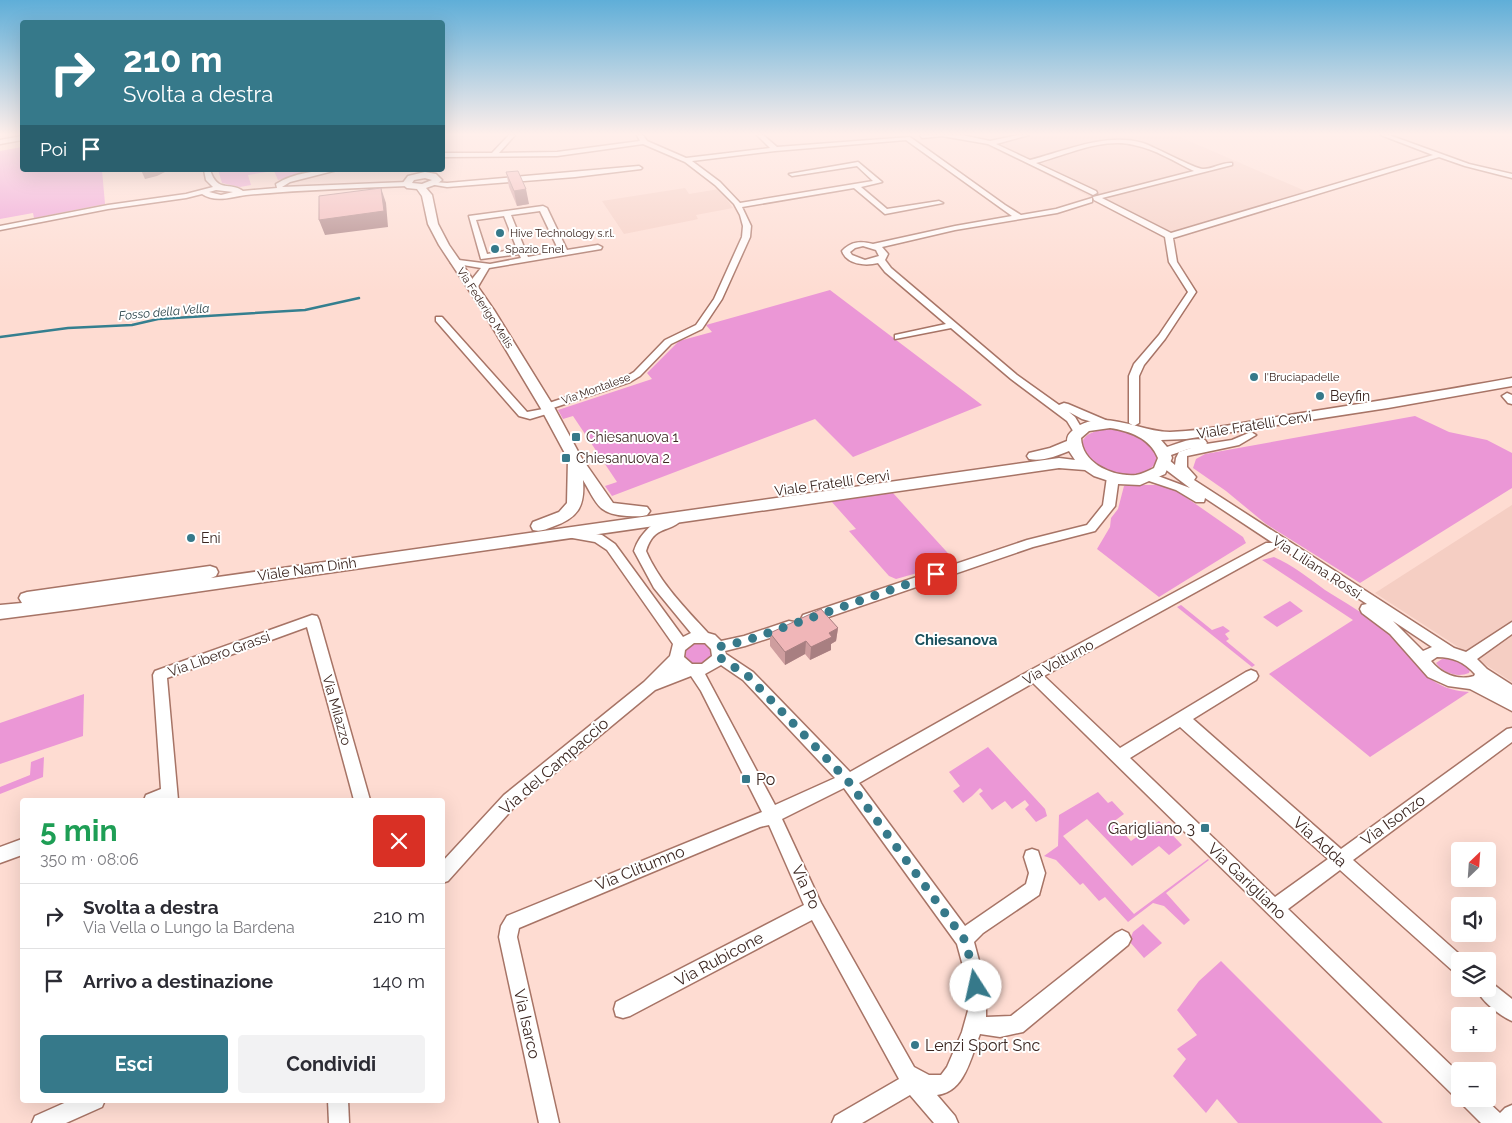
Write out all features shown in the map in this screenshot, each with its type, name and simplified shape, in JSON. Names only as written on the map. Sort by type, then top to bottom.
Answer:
[{"type":"main road","name":"Via Federigo Melis","points":[[420,187],[427,195],[433,224],[454,261],[488,310],[548,408]]},
{"type":"main road","name":"Via Federigo Melis","points":[[429,208],[433,187]]},
{"type":"main road","name":"Viale Fratelli Cervi","points":[[591,518],[867,478],[1032,457],[1054,452],[1095,425],[1110,424],[1138,428],[1168,436],[1186,435],[1388,404],[1512,382]]},
{"type":"main road","name":"Viale Fratelli Cervi","points":[[613,525],[1059,462],[1086,465],[1113,477],[1133,480],[1150,477],[1160,471],[1164,458],[1186,446],[1510,395]]},
{"type":"main road","name":"Via Montalese","points":[[548,408],[575,459],[591,480],[602,501],[608,507],[616,510],[642,511]]},
{"type":"main road","name":"Viale Fratelli Cervi","points":[[1138,428],[1156,443],[1164,458]]},
{"type":"main road","points":[[1075,438],[1076,455],[1086,465]]},
{"type":"main road","points":[[539,526],[560,520],[571,512],[577,493],[575,459]]},
{"type":"main road","name":"Viale Nam Dinh","points":[[0,602],[591,518]]},
{"type":"main road","name":"Viale Nam Dinh","points":[[0,612],[86,602],[613,525]]},
{"type":"street","points":[[206,192],[208,187]]},
{"type":"street","points":[[216,187],[224,203],[236,193],[274,187]]},
{"type":"street","points":[[284,187],[294,188]]},
{"type":"street","points":[[0,229],[206,192],[236,193],[302,187]]},
{"type":"street","name":"Via Montalese","points":[[548,408],[627,380],[637,374],[668,342],[700,327],[722,292],[746,237],[747,223],[739,205],[719,187]]},
{"type":"street","points":[[739,205],[847,187]]},
{"type":"street","points":[[858,187],[885,212],[939,203]]},
{"type":"street","points":[[979,187],[1002,207],[1019,217]]},
{"type":"street","points":[[1070,206],[1076,195],[1076,187]]},
{"type":"street","points":[[1080,187],[1096,198],[1170,236],[1332,187]]},
{"type":"street","points":[[1110,424],[1077,413],[1004,366],[888,270],[869,262],[852,259],[846,251],[857,245],[875,246],[924,234],[1057,210],[1137,187]]},
{"type":"street","points":[[1076,195],[1096,198]]},
{"type":"street","points":[[522,251],[484,257],[472,218],[544,208],[564,253]]},
{"type":"street","points":[[507,213],[525,259]]},
{"type":"street","points":[[1138,428],[1134,376],[1139,364],[1162,337],[1192,292],[1173,262],[1168,238],[1170,236]]},
{"type":"street","points":[[869,262],[881,255],[892,243]]},
{"type":"street","points":[[875,246],[888,270]]},
{"type":"street","points":[[462,272],[598,247]]},
{"type":"street","points":[[454,261],[485,267]]},
{"type":"street","points":[[472,288],[485,267]]},
{"type":"street","points":[[439,319],[523,414],[530,416],[548,408]]},
{"type":"street","points":[[898,337],[953,324]]},
{"type":"street","points":[[1004,366],[1014,377],[1071,419],[1075,438]]},
{"type":"street","points":[[1241,517],[1222,498],[1182,470],[1181,459],[1183,454],[1238,443],[1251,435]]},
{"type":"street","points":[[1164,458],[1183,483]]},
{"type":"street","points":[[556,534],[589,536],[607,543],[679,651],[682,666],[693,670],[706,670],[712,667],[719,652],[745,641],[1031,543],[1084,530],[1096,524],[1106,512],[1109,506],[1113,477]]},
{"type":"street","points":[[1150,477],[1183,483]]},
{"type":"street","name":"Via Liliana Rossi","points":[[1183,483],[1241,517],[1449,651],[1468,658],[1482,673],[1512,693]]},
{"type":"street","name":"Via Liliana Rossi","points":[[1183,483],[1270,546],[1380,618],[1395,630],[1424,661],[1426,666],[1439,676],[1454,682],[1471,683],[1512,705]]},
{"type":"street","points":[[690,515],[653,529],[644,540],[640,552],[672,602],[704,637],[715,642],[719,652],[748,676],[848,781],[964,939],[973,968],[978,1005],[974,1023],[952,1078],[946,1084],[915,1085],[842,1123]]},
{"type":"street","name":"Via Volturno","points":[[773,817],[780,811],[834,785],[848,781],[1034,675],[1270,546]]},
{"type":"street","name":"Via Libero Grassi","points":[[170,797],[160,675],[312,620]]},
{"type":"street","name":"Via Milazzo","points":[[312,620],[361,798]]},
{"type":"street","points":[[1468,658],[1512,626]]},
{"type":"street","points":[[679,651],[691,638],[704,637]]},
{"type":"street","name":"Via del Campaccio","points":[[445,872],[510,800],[649,686],[679,651]]},
{"type":"street","points":[[1424,661],[1430,653],[1449,651]]},
{"type":"street","name":"Via del Campaccio","points":[[649,686],[693,670]]},
{"type":"street","name":"Via Po","points":[[693,670],[706,687],[773,817],[816,909],[915,1085]]},
{"type":"street","points":[[1471,683],[1479,680],[1482,673]]},
{"type":"street","name":"Via Garigliano","points":[[1034,675],[1451,1079]]},
{"type":"street","points":[[1118,756],[1251,676]]},
{"type":"street","name":"Via Adda","points":[[1181,718],[1451,958]]},
{"type":"street","name":"Via Isonzo","points":[[1275,908],[1512,734]]},
{"type":"street","name":"Via Clitumno","points":[[510,926],[522,917],[759,820],[773,817]]},
{"type":"street","points":[[0,855],[20,848]]},
{"type":"street","points":[[964,939],[977,927],[1033,889],[1037,873],[1032,857]]},
{"type":"street","name":"Via Rubicone","points":[[623,1009],[816,909]]},
{"type":"street","name":"Via Isarco","points":[[510,926],[508,937],[550,1123]]},
{"type":"street","points":[[974,1023],[988,1028],[1005,1028],[1016,1025],[1122,939]]},
{"type":"street","points":[[1495,997],[1512,1012]]},
{"type":"street","points":[[915,1085],[948,1123]]},
{"type":"street","points":[[42,1123],[87,1103]]},
{"type":"street","points":[[338,1103],[339,1123]]},
{"type":"street","points":[[1479,1107],[1496,1123]]},
{"type":"street","points":[[1505,1123],[1512,1115]]},
{"type":"shaded area","points":[[0,187],[104,187],[105,204],[34,218],[33,213],[0,219]]},
{"type":"shaded area","points":[[1071,187],[1297,187],[1317,196],[1170,238]]},
{"type":"shaded area","points":[[685,188],[689,194],[719,189],[733,208],[696,215],[698,219],[694,220],[624,234],[602,201]]},
{"type":"shaded area","points":[[830,290],[982,405],[853,457],[815,419],[612,496],[605,486],[617,482],[573,416],[563,419],[558,410],[652,379],[647,373],[679,341],[712,332],[706,325]]},
{"type":"shaded area","points":[[1415,416],[1449,432],[1487,440],[1512,453],[1512,488],[1360,583],[1266,524],[1226,491],[1193,468],[1196,459],[1205,454]]},
{"type":"shaded area","points":[[1105,429],[1131,433],[1147,441],[1153,447],[1156,454],[1156,463],[1143,472],[1127,474],[1111,471],[1096,463],[1086,454],[1082,444],[1088,435]]},
{"type":"shaded area","points":[[1156,485],[1174,489],[1243,537],[1246,543],[1159,597],[1097,549],[1110,527],[1111,518],[1118,509],[1124,486]]},
{"type":"shaded area","points":[[893,493],[956,562],[896,579],[889,576],[849,531],[856,529],[831,501]]},
{"type":"shaded area","points":[[1512,505],[1512,682],[1375,593]]},
{"type":"shaded area","points":[[1274,557],[1307,576],[1383,628],[1395,638],[1420,669],[1439,684],[1469,692],[1370,757],[1269,674],[1353,620],[1262,560]]},
{"type":"shaded area","points":[[1290,601],[1303,611],[1277,627],[1263,617]]},
{"type":"shaded area","points":[[1181,605],[1212,630],[1223,626],[1230,631],[1225,634],[1229,639],[1226,641],[1255,665],[1252,667],[1177,607]]},
{"type":"shaded area","points":[[702,642],[712,649],[713,656],[702,664],[690,663],[684,656],[684,650],[693,643]]},
{"type":"shaded area","points":[[1442,659],[1461,662],[1470,670],[1469,673],[1455,675],[1446,672],[1436,663]]},
{"type":"shaded area","points":[[84,694],[83,736],[0,764],[0,723]]},
{"type":"shaded area","points":[[988,747],[1045,809],[1047,816],[1036,822],[1025,809],[1029,805],[1025,800],[1012,809],[1005,801],[992,810],[979,794],[983,791],[980,788],[963,803],[953,791],[960,786],[949,772]]},
{"type":"shaded area","points":[[44,757],[43,777],[0,794],[0,787],[30,775],[31,762]]},
{"type":"shaded area","points":[[1098,792],[1108,803],[1112,801],[1124,814],[1113,822],[1131,841],[1159,821],[1182,845],[1169,855],[1159,846],[1132,866],[1087,819],[1063,836],[1134,914],[1209,860],[1166,893],[1190,920],[1184,925],[1164,906],[1153,903],[1128,922],[1105,897],[1099,901],[1083,883],[1080,885],[1056,860],[1044,856],[1058,846],[1059,815]]},
{"type":"shaded area","points":[[1143,924],[1162,943],[1144,958],[1129,941],[1133,932]]},
{"type":"shaded area","points":[[1221,961],[1383,1123],[1238,1123],[1217,1099],[1206,1113],[1173,1076],[1186,1059],[1177,1049],[1197,1035],[1177,1010],[1199,981]]},
{"type":"building","points":[[512,187],[526,189],[514,191]]},
{"type":"building","points":[[381,188],[384,211],[319,220],[319,196]]},
{"type":"building","points":[[821,609],[838,628],[829,633],[832,637],[811,647],[806,641],[785,652],[770,633]]},
{"type":"waterway","name":"Fosso della Vella","points":[[0,337],[68,328],[132,325],[158,319],[305,310],[359,298]]},
{"type":"place","name":"Hive Technology s.r.l.","points":[[500,233]]},
{"type":"place","name":"Spazio Enel","points":[[495,249]]},
{"type":"place","name":"I'Bruciapadelle","points":[[1254,377]]},
{"type":"place","name":"Beyfin","points":[[1320,396]]},
{"type":"place","name":"Chiesanuova 1","points":[[576,437]]},
{"type":"place","name":"Chiesanuova 2","points":[[566,458]]},
{"type":"place","name":"Eni","points":[[191,538]]},
{"type":"place","name":"Po","points":[[746,779]]},
{"type":"place","name":"Garigliano 3","points":[[1205,828]]},
{"type":"place","name":"Lenzi Sport Snc","points":[[915,1045]]},
{"type":"district","name":"Chiesanova","points":[[956,640]]},
{"type":"route","points":[[936,574],[745,641],[718,647],[719,657],[748,676],[848,781],[964,939],[973,968],[976,986]]}]
